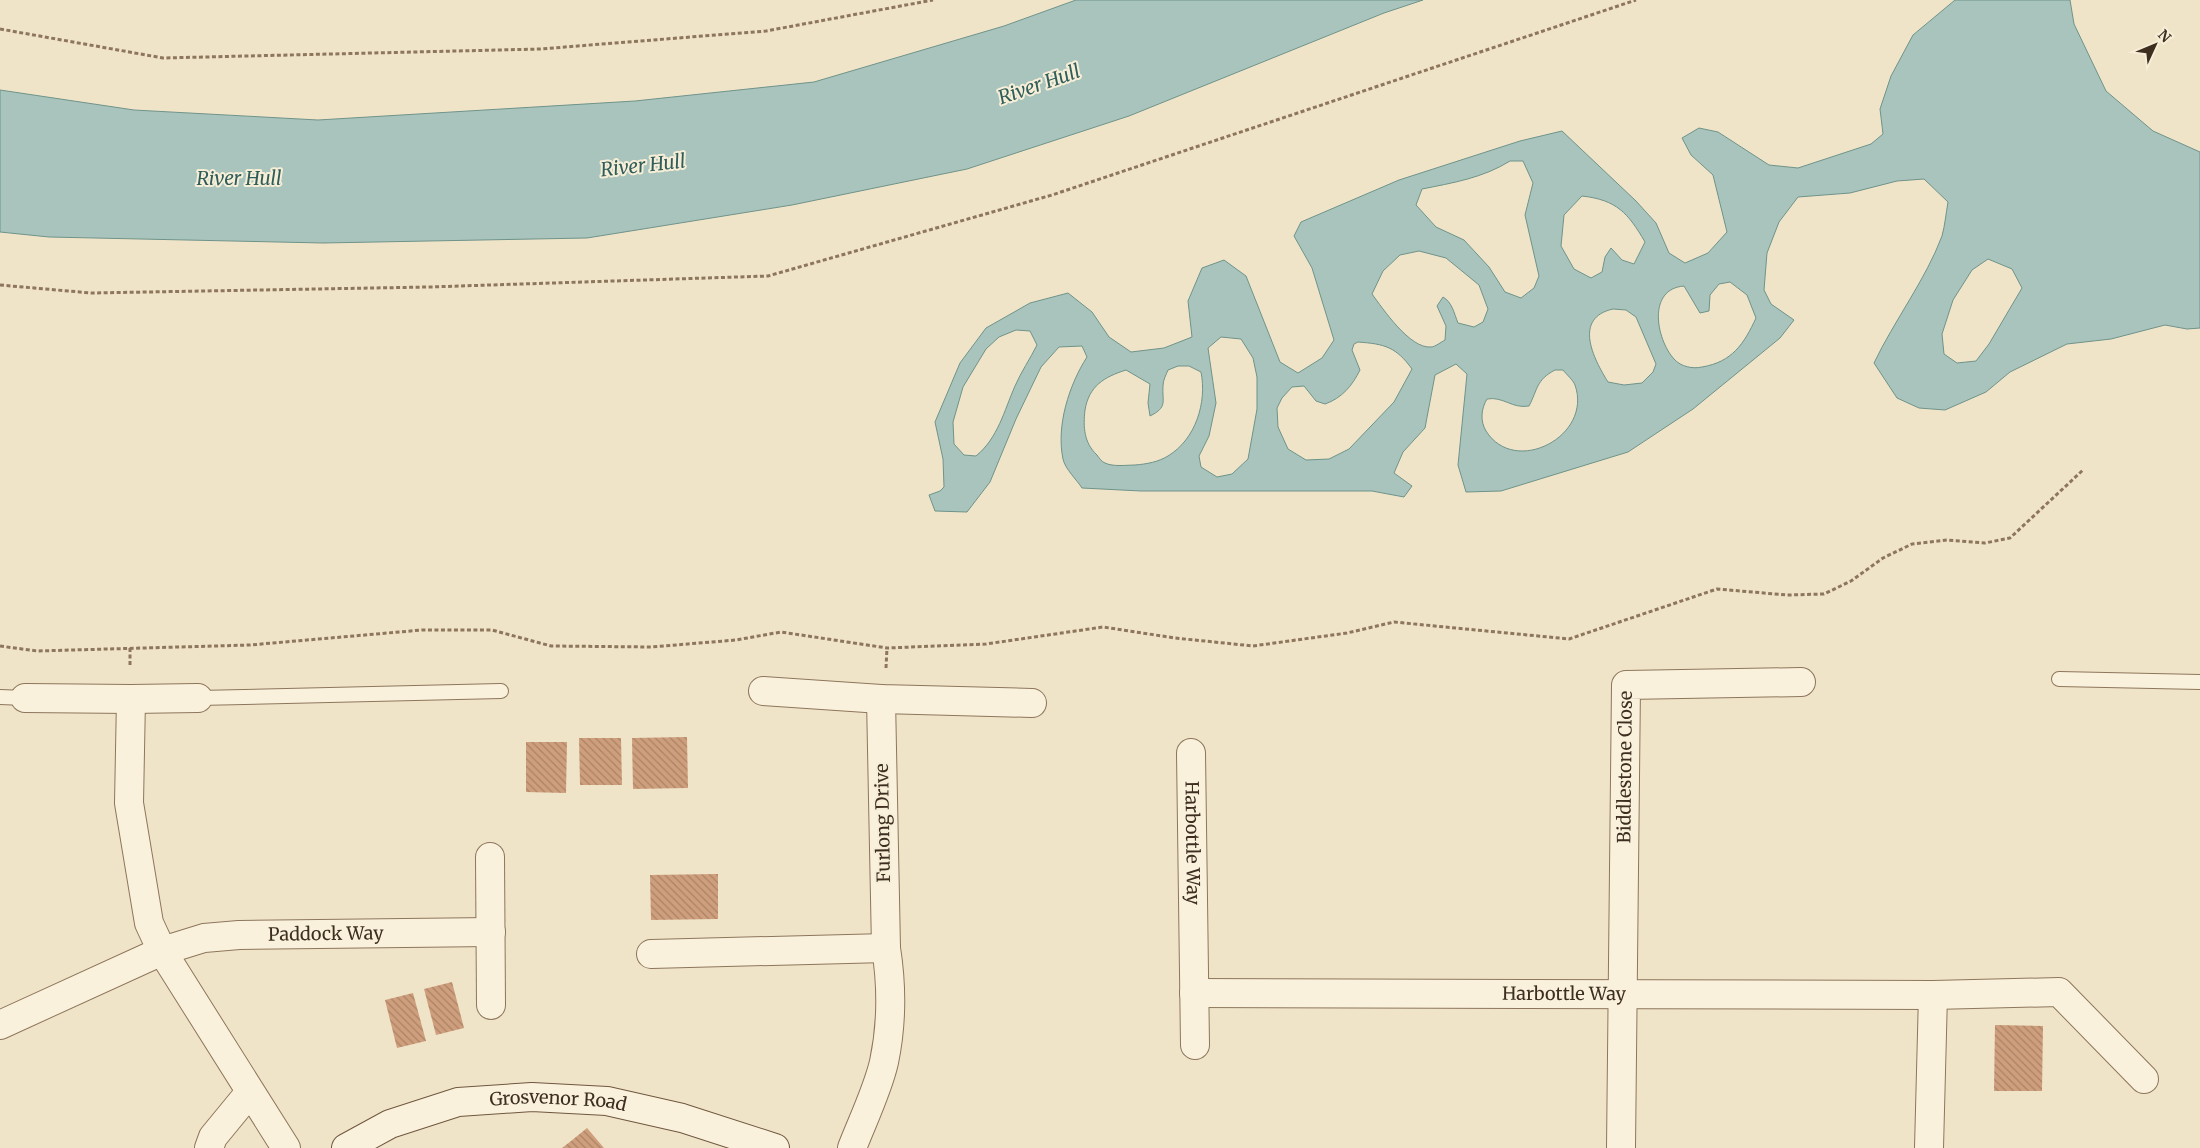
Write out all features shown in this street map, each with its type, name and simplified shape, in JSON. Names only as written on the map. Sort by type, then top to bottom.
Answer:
[{"type":"street","name":"Biddlestone Close","points":[[1622,994],[1626,685],[1800,682]]},
{"type":"street","points":[[763,691],[881,699],[1032,703]]},
{"type":"street","points":[[13,698],[198,698]]},
{"type":"street","points":[[131,699],[129,803],[149,923],[162,951],[286,1148]]},
{"type":"street","name":"Furlong Drive","points":[[852,1148],[883,1063],[889,1026],[891,981],[886,948],[881,699]]},
{"type":"street","name":"Harbottle Way","points":[[1191,753],[1195,1045]]},
{"type":"street","points":[[490,857],[491,1005]]},
{"type":"street","name":"Paddock Way","points":[[0,1025],[162,951],[204,938],[239,935],[491,932]]},
{"type":"street","points":[[651,954],[886,948]]},
{"type":"street","name":"Harbottle Way","points":[[1194,993],[1932,995],[2058,992],[2144,1079]]},
{"type":"street","points":[[1621,1148],[1622,994]]},
{"type":"street","points":[[1929,1148],[1932,995]]},
{"type":"street","points":[[209,1148],[213,1137],[250,1092]]},
{"type":"street","name":"Grosvenor Road","points":[[346,1148],[390,1124],[458,1102],[532,1097],[607,1101],[682,1118],[775,1148]]},
{"type":"lane","points":[[2059,679],[2200,682]]},
{"type":"lane","points":[[198,698],[501,691]]},
{"type":"path","points":[[0,29],[163,58],[540,49],[766,31],[933,0]]},
{"type":"path","points":[[0,285],[91,293],[430,287],[768,276],[1052,195],[1636,0]]},
{"type":"path","points":[[0,646],[37,651],[250,645],[422,630],[492,630],[551,646],[651,647],[736,640],[781,632],[887,648],[986,644],[1103,627],[1175,638],[1253,646],[1347,633],[1394,622],[1569,639],[1717,589],[1787,595],[1824,594],[1851,581],[1883,558],[1912,544],[1947,540],[1984,543],[2010,538],[2083,470]]},
{"type":"path","points":[[886,671],[887,648]]},
{"type":"water","name":"River Hull","points":[[1076,0],[1423,0],[1384,13],[1129,116],[967,169],[792,205],[587,238],[323,243],[49,237],[0,232],[0,90],[134,110],[318,120],[635,101],[814,82],[1004,26]]},
{"type":"water","points":[[1955,0],[2070,0],[2074,24],[2106,91],[2153,131],[2200,152],[2200,328],[2187,329],[2165,325],[2111,339],[2067,344],[2010,372],[1986,392],[1945,410],[1919,408],[1897,398],[1874,363],[1935,252],[1942,236],[1948,202],[1924,179],[1897,181],[1850,193],[1798,197],[1779,222],[1767,253],[1764,290],[1771,304],[1794,320],[1780,338],[1693,409],[1628,452],[1501,491],[1466,492],[1458,465],[1467,374],[1456,364],[1435,375],[1425,428],[1403,452],[1394,473],[1412,486],[1404,497],[1372,491],[1141,491],[1082,488],[1064,463],[1061,433],[1070,393],[1087,357],[1082,346],[1059,347],[1041,367],[1016,419],[990,482],[967,512],[935,511],[929,495],[940,491],[944,487],[943,459],[935,422],[960,363],[986,328],[1030,303],[1068,293],[1092,312],[1109,337],[1131,352],[1164,348],[1192,337],[1188,301],[1202,268],[1224,260],[1246,276],[1280,362],[1298,373],[1322,358],[1334,340],[1312,268],[1294,236],[1301,222],[1399,180],[1520,141],[1562,131],[1636,201],[1656,223],[1669,253],[1685,263],[1708,253],[1727,232],[1713,175],[1691,155],[1682,138],[1699,128],[1718,132],[1769,165],[1798,168],[1871,144],[1883,134],[1880,109],[1891,76],[1913,35]],"holes":[[[1510,161],[1523,161],[1533,183],[1525,215],[1539,276],[1534,288],[1521,298],[1505,292],[1489,267],[1464,240],[1436,227],[1416,205],[1422,189],[1489,172]],[[1582,196],[1604,201],[1620,210],[1633,223],[1645,242],[1634,264],[1622,260],[1611,248],[1605,257],[1602,272],[1591,278],[1574,269],[1561,246],[1564,215]],[[1419,251],[1446,258],[1479,285],[1488,309],[1483,322],[1474,327],[1458,323],[1451,305],[1443,297],[1437,306],[1446,326],[1445,340],[1431,347],[1414,342],[1398,327],[1372,294],[1383,271],[1400,255]],[[1988,259],[2012,269],[2022,288],[1989,344],[1976,361],[1957,363],[1944,354],[1942,334],[1953,300],[1972,270]],[[1730,282],[1747,295],[1756,318],[1742,344],[1729,356],[1712,365],[1695,368],[1684,366],[1674,359],[1663,340],[1659,328],[1658,316],[1660,305],[1664,296],[1672,289],[1684,286],[1700,313],[1709,311],[1710,295],[1719,284]],[[1613,309],[1626,310],[1636,317],[1656,364],[1653,372],[1642,383],[1624,385],[1608,382],[1592,351],[1590,330],[1593,321],[1601,314]],[[1016,330],[1030,331],[1037,345],[1017,381],[1000,424],[990,441],[976,456],[964,455],[954,444],[953,422],[963,387],[986,349],[999,337]],[[1221,337],[1241,339],[1253,358],[1257,377],[1257,409],[1248,459],[1232,474],[1217,477],[1201,467],[1199,456],[1209,436],[1216,403],[1208,348]],[[1358,342],[1389,348],[1401,356],[1412,369],[1394,402],[1349,449],[1329,459],[1306,460],[1288,449],[1278,427],[1277,408],[1282,398],[1292,387],[1304,386],[1316,401],[1325,404],[1346,391],[1360,370],[1352,350],[1354,344]],[[1178,366],[1189,366],[1201,372],[1201,407],[1186,440],[1178,449],[1160,460],[1139,465],[1120,466],[1103,462],[1089,445],[1084,429],[1085,410],[1094,389],[1104,379],[1126,370],[1150,384],[1148,403],[1150,416],[1162,407],[1164,380],[1168,370]],[[1555,370],[1563,370],[1571,379],[1575,385],[1578,404],[1573,420],[1562,434],[1548,444],[1532,450],[1515,450],[1499,444],[1486,431],[1483,423],[1482,411],[1487,399],[1498,399],[1518,406],[1529,406],[1541,381]]]},
{"type":"building","points":[[687,737],[688,788],[633,789],[632,738]]},
{"type":"building","points":[[579,738],[621,738],[622,785],[580,785]]},
{"type":"building","points":[[526,742],[567,742],[566,793],[526,792]]},
{"type":"building","points":[[718,874],[718,919],[651,920],[650,875]]},
{"type":"building","points":[[452,982],[464,1028],[436,1035],[424,989]]},
{"type":"building","points":[[413,993],[426,1041],[397,1048],[385,1000]]},
{"type":"building","points":[[1995,1025],[2043,1026],[2042,1091],[1994,1091]]},
{"type":"building","points":[[587,1128],[604,1148],[562,1148],[571,1141]]}]
